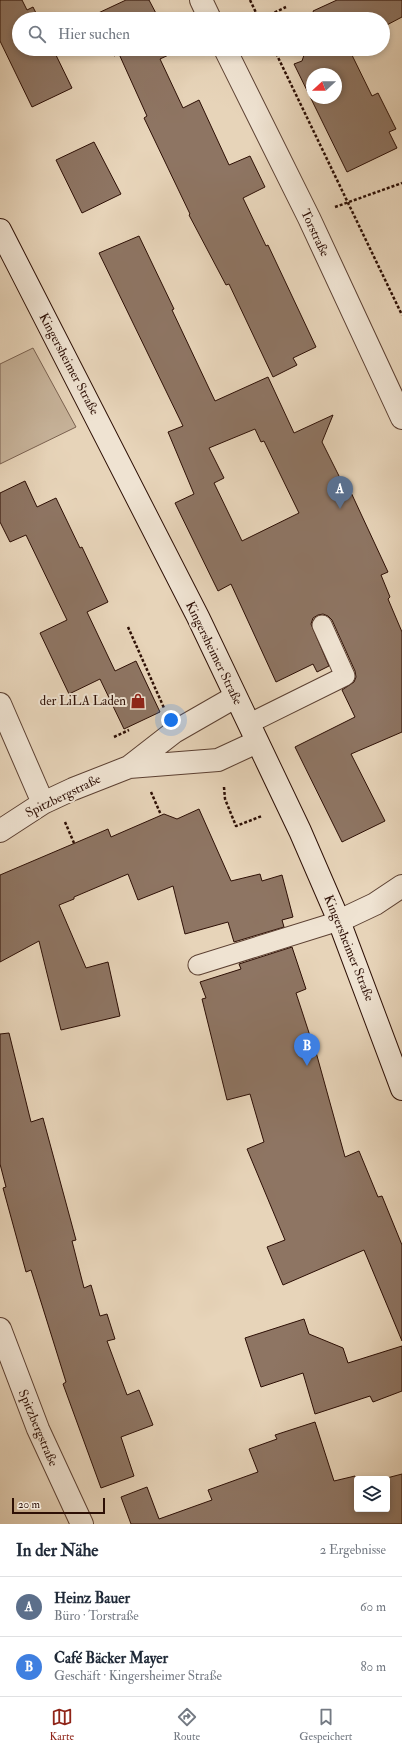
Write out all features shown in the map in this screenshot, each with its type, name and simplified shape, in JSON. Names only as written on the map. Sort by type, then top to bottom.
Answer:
[{"type":"street","points":[[201,0],[207,12]]},
{"type":"street","name":"Torstraße","points":[[228,56],[308,218],[402,418]]},
{"type":"street","name":"Kingersheimer Straße","points":[[0,230],[198,617],[300,831],[339,921],[401,1084]]},
{"type":"street","name":"Spitzbergstraße","points":[[0,831],[43,803],[128,767],[174,732],[235,697]]},
{"type":"street","points":[[0,704],[43,803]]},
{"type":"street","name":"Spitzbergstraße","points":[[128,767],[218,760],[252,733]]},
{"type":"street","points":[[339,921],[375,904],[402,886]]},
{"type":"street","name":"Spitzbergstraße","points":[[0,1329],[19,1383],[38,1429],[82,1524]]},
{"type":"lane","points":[[252,733],[345,676],[322,625]]},
{"type":"lane","points":[[198,965],[339,921]]},
{"type":"path","points":[[250,0],[256,12]]},
{"type":"path","points":[[275,12],[286,7]]},
{"type":"path","points":[[277,56],[402,315]]},
{"type":"path","points":[[308,218],[347,202],[402,183]]},
{"type":"path","points":[[128,627],[166,713]]},
{"type":"path","points":[[218,760],[225,799],[236,826]]},
{"type":"path","points":[[67,826],[74,843]]},
{"type":"shaded area","points":[[33,348],[76,427],[0,464],[0,364]]},
{"type":"building","points":[[0,0],[22,0],[27,10],[33,7],[36,12],[12,12],[12,56],[56,56],[72,88],[32,107],[0,41]]},
{"type":"building","points":[[126,0],[149,0],[155,12],[100,12]]},
{"type":"building","points":[[337,0],[402,0],[402,17],[390,23],[390,12],[313,11]]},
{"type":"building","points":[[120,56],[166,56],[160,59],[183,108],[199,100],[229,165],[250,156],[265,187],[243,198],[266,246],[268,245],[316,347],[293,358],[297,365],[273,377],[229,284],[226,285],[189,215],[190,214],[144,118],[147,116]]},
{"type":"building","points":[[304,56],[352,56],[372,96],[378,93],[396,129],[389,132],[397,148],[347,172],[314,104],[342,104],[342,68],[306,68],[306,88],[294,64],[302,61]]},
{"type":"building","points":[[94,142],[121,194],[82,213],[56,160]]},
{"type":"building","points":[[139,236],[174,309],[172,310],[215,401],[268,377],[294,433],[333,415],[322,442],[345,488],[348,486],[388,572],[381,575],[390,597],[388,599],[402,632],[402,732],[351,754],[385,821],[342,842],[295,747],[355,717],[342,690],[354,682],[356,677],[355,671],[332,620],[323,614],[313,618],[311,624],[329,666],[317,672],[313,664],[276,682],[231,584],[218,591],[175,503],[194,494],[168,432],[183,426],[99,253]],"holes":[[[255,429],[261,442],[264,441],[299,513],[242,541],[214,483],[224,478],[209,448]]]},
{"type":"building","points":[[25,481],[37,507],[56,498],[80,548],[82,547],[108,602],[87,612],[115,671],[136,661],[160,712],[124,729],[100,679],[69,694],[40,633],[67,620],[26,535],[10,542],[0,522],[0,493]]},
{"type":"building","points":[[199,809],[231,881],[260,874],[262,881],[282,875],[293,917],[282,920],[284,927],[234,942],[228,922],[185,934],[173,886],[138,900],[128,874],[74,897],[74,899],[59,905],[86,968],[108,962],[120,1016],[61,1030],[39,941],[0,962],[0,875],[108,829],[111,837],[164,814],[177,819]]},
{"type":"building","points":[[292,947],[306,989],[296,993],[314,1045],[345,1157],[359,1151],[378,1197],[382,1196],[402,1245],[402,1341],[364,1250],[283,1285],[267,1247],[285,1240],[247,1149],[264,1142],[250,1094],[227,1100],[202,999],[206,998],[200,982],[241,969],[239,964]]},
{"type":"building","points":[[9,1033],[31,1122],[43,1118],[76,1240],[72,1241],[84,1288],[91,1285],[100,1316],[107,1314],[115,1339],[107,1341],[127,1395],[139,1390],[153,1425],[121,1437],[134,1476],[101,1488],[63,1384],[66,1382],[31,1270],[26,1272],[3,1188],[6,1187],[0,1164],[0,1034]]},
{"type":"building","points":[[304,1319],[309,1334],[343,1348],[348,1363],[402,1346],[402,1391],[373,1402],[370,1396],[315,1414],[303,1373],[261,1387],[245,1338]]},
{"type":"building","points":[[315,1422],[334,1481],[354,1476],[354,1512],[390,1512],[390,1477],[402,1474],[402,1524],[131,1524],[121,1497],[147,1487],[159,1519],[212,1500],[208,1490],[258,1472],[249,1449],[277,1439],[275,1435]]},
{"type":"place","name":"Heinz Bauer","points":[[340,509]]},
{"type":"place","name":"der LiLA Laden","points":[[138,701]]},
{"type":"place","name":"Café Bäcker Mayer","points":[[307,1066]]}]
